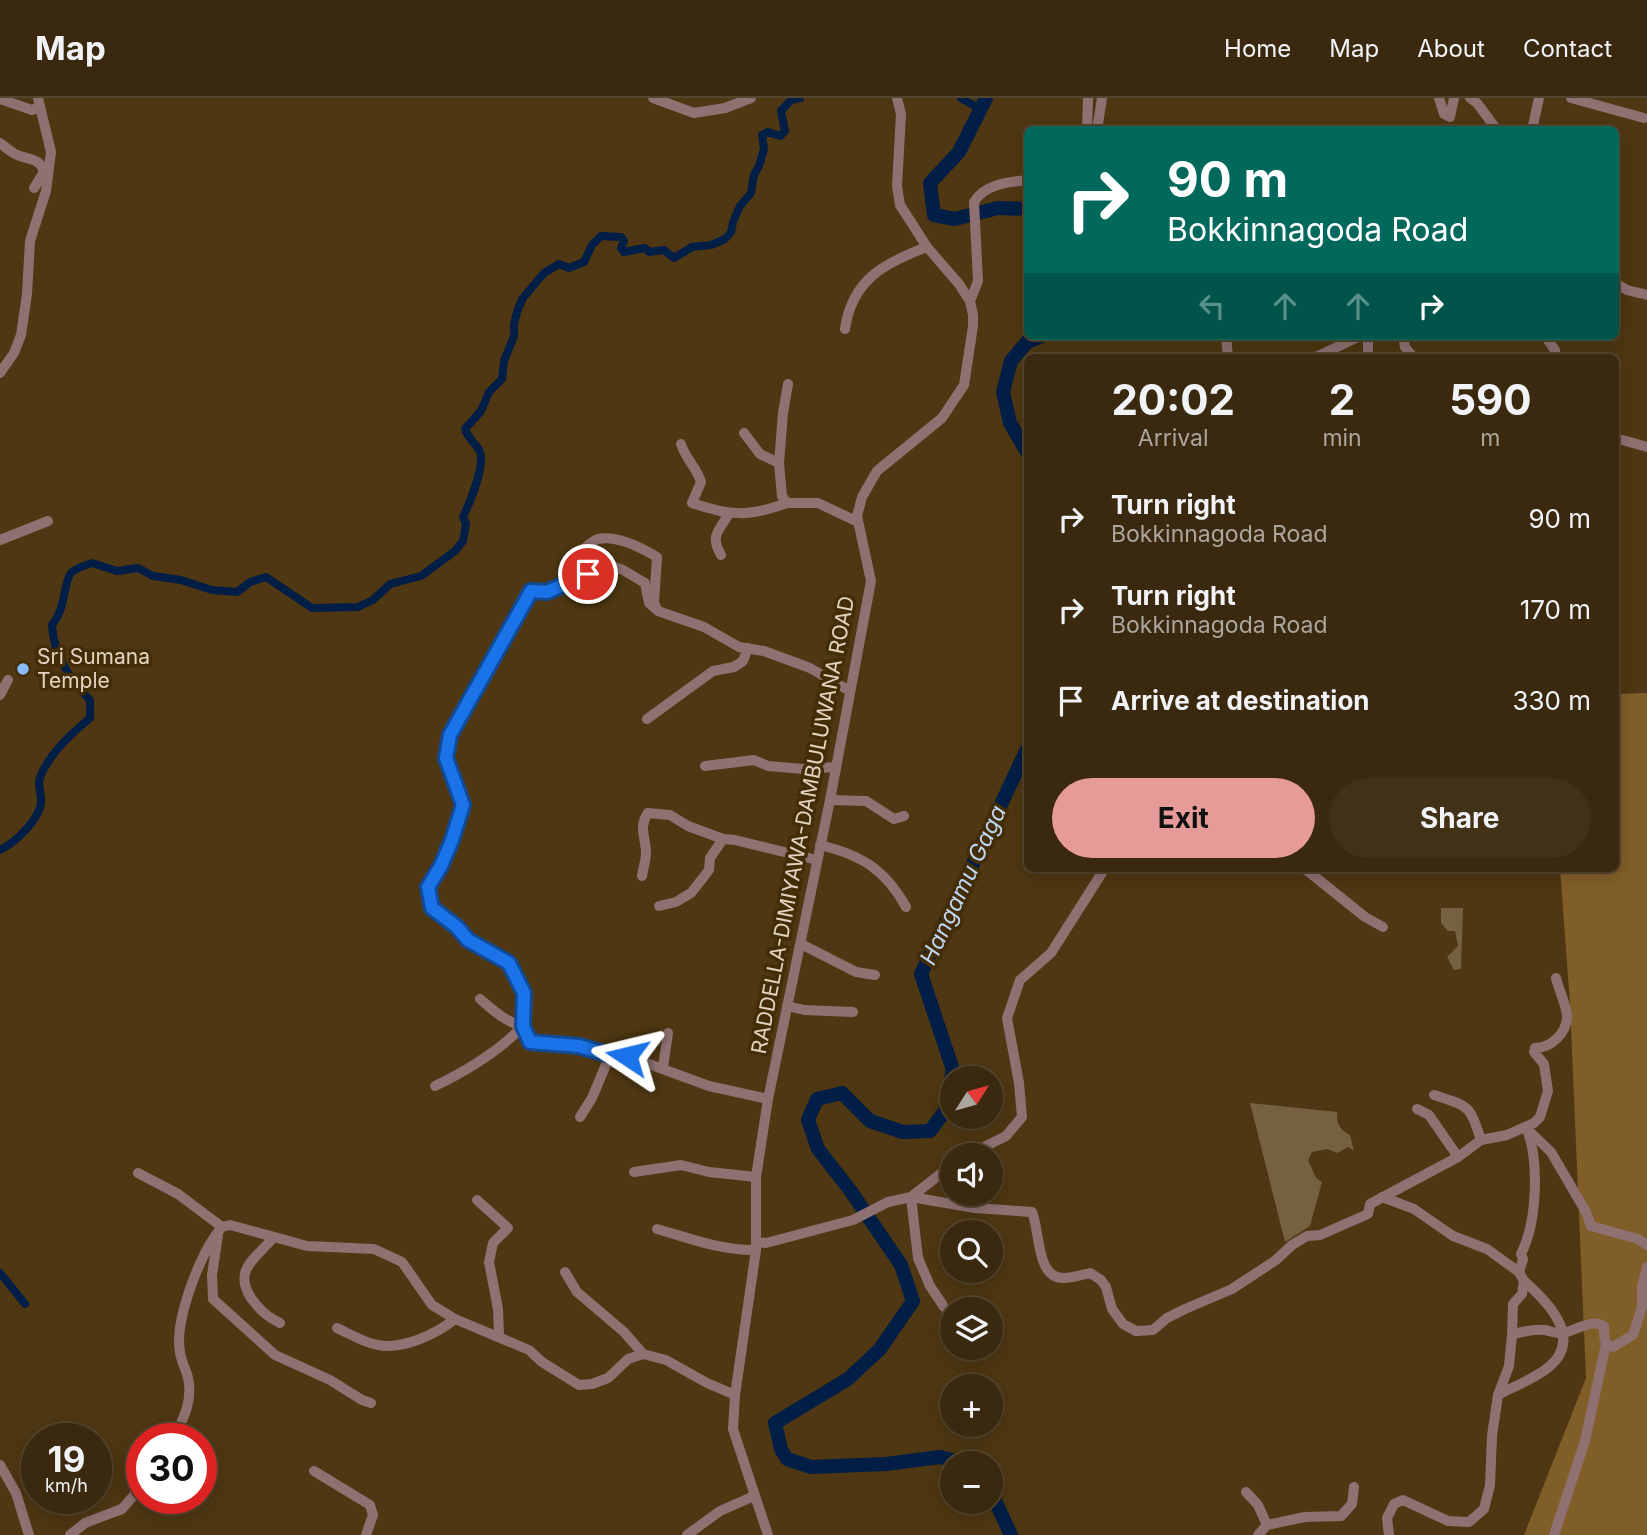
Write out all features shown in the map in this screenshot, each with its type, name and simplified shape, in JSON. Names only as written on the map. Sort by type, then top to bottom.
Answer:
[{"type":"street","points":[[653,98],[694,113],[725,108],[751,98]]},
{"type":"street","points":[[897,98],[901,114],[897,186],[900,205],[927,247],[970,301]]},
{"type":"street","points":[[1087,126],[1088,98]]},
{"type":"street","points":[[1098,126],[1102,98]]},
{"type":"street","points":[[1439,98],[1444,114],[1450,117],[1454,98]]},
{"type":"street","points":[[1470,98],[1494,126]]},
{"type":"street","points":[[1533,126],[1539,98]]},
{"type":"street","points":[[1571,98],[1644,118]]},
{"type":"street","points":[[0,99],[32,110],[39,102]]},
{"type":"street","points":[[0,373],[14,353],[21,335],[30,241],[46,191],[51,152],[39,102]]},
{"type":"street","points":[[0,143],[14,154],[36,160],[42,165],[44,172],[34,188]]},
{"type":"street","points":[[970,301],[978,281],[974,202],[976,197],[1001,183],[1024,180]]},
{"type":"street","points":[[845,329],[847,314],[861,286],[892,262],[927,247]]},
{"type":"street","points":[[1619,285],[1647,296]]},
{"type":"street","name":"RADDELLA-DIMIYAWA-DAMBULUWANA ROAD","points":[[768,1535],[733,1429],[735,1395],[756,1246],[756,1177],[768,1099],[830,800],[871,581],[857,516],[862,497],[877,471],[942,418],[964,385],[973,326],[970,301]]},
{"type":"street","points":[[1322,354],[1352,340]]},
{"type":"street","points":[[787,503],[782,496],[779,463],[788,384]]},
{"type":"street","points":[[744,433],[760,454],[779,463]]},
{"type":"street","points":[[1619,439],[1647,447]]},
{"type":"street","points":[[681,444],[699,473],[701,482],[692,503],[729,513],[758,512],[787,503],[818,503],[858,522]]},
{"type":"street","points":[[721,555],[714,541],[715,535],[729,513]]},
{"type":"street","points":[[0,540],[48,521]]},
{"type":"street","points":[[567,571],[576,566],[581,557],[580,553],[595,539],[610,539],[644,549],[657,557],[654,603],[658,611]]},
{"type":"street","points":[[768,1099],[709,1086],[627,1056],[610,1055],[579,1046],[530,1042],[523,1026],[524,993],[509,963],[468,940],[457,927],[432,908],[428,887],[441,866],[463,805],[446,758],[450,735],[531,591],[547,592],[609,565],[624,569],[645,583],[649,603],[658,611],[704,627],[739,647],[764,651],[810,667],[850,691]]},
{"type":"street","points":[[648,719],[713,671],[734,667],[743,661],[748,648]]},
{"type":"street","points":[[0,695],[8,680]]},
{"type":"street","points":[[705,766],[754,760],[768,766],[803,769],[836,767]]},
{"type":"street","points":[[830,800],[866,801],[894,819],[904,816]]},
{"type":"street","points":[[642,876],[646,854],[642,827],[648,813],[670,815],[688,826],[723,839],[817,860]]},
{"type":"street","points":[[659,906],[676,902],[691,893],[709,870],[710,858],[723,839]]},
{"type":"street","points":[[820,845],[846,852],[869,864],[894,885],[905,907]]},
{"type":"street","points":[[992,1143],[1006,1136],[1022,1117],[1019,1083],[1007,1018],[1020,980],[1051,953],[1102,872]]},
{"type":"street","points":[[1309,872],[1365,917],[1383,927]]},
{"type":"street","points":[[801,944],[856,972],[875,975]]},
{"type":"street","points":[[657,1229],[740,1251],[853,1220],[888,1202],[911,1197],[975,1208],[1032,1212],[1037,1223],[1041,1256],[1048,1273],[1060,1279],[1090,1273],[1106,1287],[1112,1309],[1123,1324],[1136,1331],[1153,1329],[1167,1318],[1232,1289],[1276,1261],[1292,1245],[1307,1236],[1320,1235],[1368,1214],[1370,1204],[1458,1157],[1481,1140],[1527,1128],[1540,1117],[1548,1091],[1544,1064],[1534,1052],[1535,1048],[1543,1048],[1554,1042],[1564,1027],[1567,1016],[1556,978]]},
{"type":"street","points":[[480,999],[513,1024],[523,1026]]},
{"type":"street","points":[[787,1006],[804,1010],[853,1012]]},
{"type":"street","points":[[435,1086],[468,1070],[510,1040],[523,1026]]},
{"type":"street","points":[[663,1067],[668,1033]]},
{"type":"street","points":[[580,1116],[592,1098],[610,1055]]},
{"type":"street","points":[[1434,1095],[1460,1103],[1471,1111],[1481,1140]]},
{"type":"street","points":[[1417,1109],[1430,1115],[1458,1157]]},
{"type":"street","points":[[1527,1128],[1551,1152],[1586,1212],[1591,1226],[1638,1239],[1647,1245]]},
{"type":"street","points":[[1389,1535],[1387,1518],[1394,1504],[1403,1500],[1448,1521],[1469,1522],[1484,1509],[1490,1485],[1492,1436],[1498,1395],[1509,1366],[1513,1304],[1522,1294],[1521,1254],[1527,1241],[1533,1206],[1534,1165],[1527,1128]]},
{"type":"street","points":[[634,1172],[681,1165],[709,1172],[756,1177]]},
{"type":"street","points":[[138,1172],[178,1194],[221,1229]]},
{"type":"street","points":[[911,1197],[940,1174]]},
{"type":"street","points":[[911,1197],[918,1258],[940,1301]]},
{"type":"street","points":[[1382,1197],[1414,1209],[1453,1237],[1487,1249],[1542,1295],[1560,1322],[1562,1347],[1551,1366],[1498,1395]]},
{"type":"street","points":[[477,1200],[508,1228],[493,1243],[489,1262],[498,1309],[499,1335]]},
{"type":"street","points":[[181,1423],[191,1397],[179,1352],[180,1324],[197,1271],[221,1229],[230,1226],[307,1246],[374,1249],[402,1262],[432,1306],[455,1319],[499,1335],[529,1350],[542,1362],[579,1385],[608,1378],[628,1359],[643,1353]]},
{"type":"street","points":[[221,1229],[212,1275],[213,1299],[275,1355],[330,1380],[371,1403]]},
{"type":"street","points":[[272,1238],[246,1269],[242,1278],[244,1287],[262,1313],[280,1323]]},
{"type":"street","points":[[1606,1344],[1613,1347],[1633,1335],[1642,1307],[1642,1286],[1647,1267]]},
{"type":"street","points":[[565,1272],[577,1292],[624,1332],[643,1353],[666,1360],[735,1395]]},
{"type":"street","points":[[337,1328],[381,1346],[407,1343],[441,1330],[455,1319]]},
{"type":"street","points":[[1512,1335],[1525,1330],[1540,1329],[1562,1333],[1599,1323],[1604,1326],[1606,1344],[1585,1441],[1553,1535]]},
{"type":"street","points":[[0,1465],[16,1493],[29,1535]]},
{"type":"street","points":[[314,1471],[370,1505],[373,1515],[366,1535]]},
{"type":"street","points":[[1258,1535],[1266,1525],[1306,1517],[1341,1516],[1352,1504],[1354,1487]]},
{"type":"street","points":[[1246,1492],[1258,1505],[1266,1525]]},
{"type":"street","points":[[687,1535],[720,1511],[754,1496]]},
{"type":"street","points":[[70,1535],[85,1523],[122,1509],[126,1504]]},
{"type":"shaded area","points":[[1647,693],[1647,1535],[1524,1535],[1586,1378],[1570,1004],[1560,872],[1619,872],[1619,694]]},
{"type":"shaded area","points":[[1441,908],[1463,908],[1461,969],[1454,970],[1447,957],[1458,946],[1455,931],[1448,931],[1441,923]]},
{"type":"shaded area","points":[[1250,1103],[1337,1112],[1339,1126],[1350,1135],[1354,1151],[1348,1147],[1337,1153],[1327,1149],[1312,1152],[1308,1160],[1316,1178],[1322,1182],[1310,1226],[1285,1242]]},
{"type":"waterway","points":[[0,850],[13,842],[32,823],[40,809],[39,782],[45,767],[62,744],[90,718],[90,700],[64,666],[53,635],[52,625],[60,611],[71,573],[92,563],[117,571],[138,568],[153,576],[181,580],[212,590],[237,592],[250,582],[266,577],[312,608],[358,607],[373,600],[390,584],[421,576],[455,551],[463,541],[466,524],[463,517],[476,485],[481,459],[480,452],[465,429],[481,411],[489,392],[502,379],[504,361],[514,336],[514,324],[523,298],[544,273],[559,264],[569,268],[584,262],[592,245],[601,236],[621,237],[624,241],[621,248],[624,252],[645,248],[649,252],[664,250],[674,258],[692,247],[711,245],[725,239],[731,232],[740,206],[751,193],[754,175],[764,149],[762,135],[768,132],[780,136],[785,131],[781,111],[791,100],[800,98]]},
{"type":"waterway","points":[[961,98],[980,109]]},
{"type":"waterway","name":"Hangamu Gaga","points":[[986,98],[959,152],[930,183],[934,215],[955,219],[998,208],[1024,209]]},
{"type":"waterway","name":"Hangamu Gaga","points":[[1024,447],[1010,423],[1003,392],[1011,361],[1027,342],[1032,340]]},
{"type":"waterway","name":"Hangamu Gaga","points":[[940,1457],[886,1464],[811,1467],[787,1459],[781,1449],[775,1423],[848,1379],[880,1349],[913,1301],[901,1265],[850,1190],[818,1149],[808,1120],[817,1099],[842,1093],[870,1121],[903,1132],[930,1131],[945,1111],[953,1070],[921,974],[1024,755]]},
{"type":"waterway","points":[[0,1273],[25,1304]]},
{"type":"waterway","name":"Hangamu Gaga","points":[[1001,1514],[1011,1535]]},
{"type":"place","name":"Sri Sumana Temple","points":[[23,669]]},
{"type":"route","points":[[588,574],[547,592],[531,591],[450,735],[446,758],[463,805],[441,866],[428,887],[432,908],[457,927],[468,940],[509,963],[524,993],[523,1026],[530,1042],[579,1046],[610,1055],[627,1056]]}]
